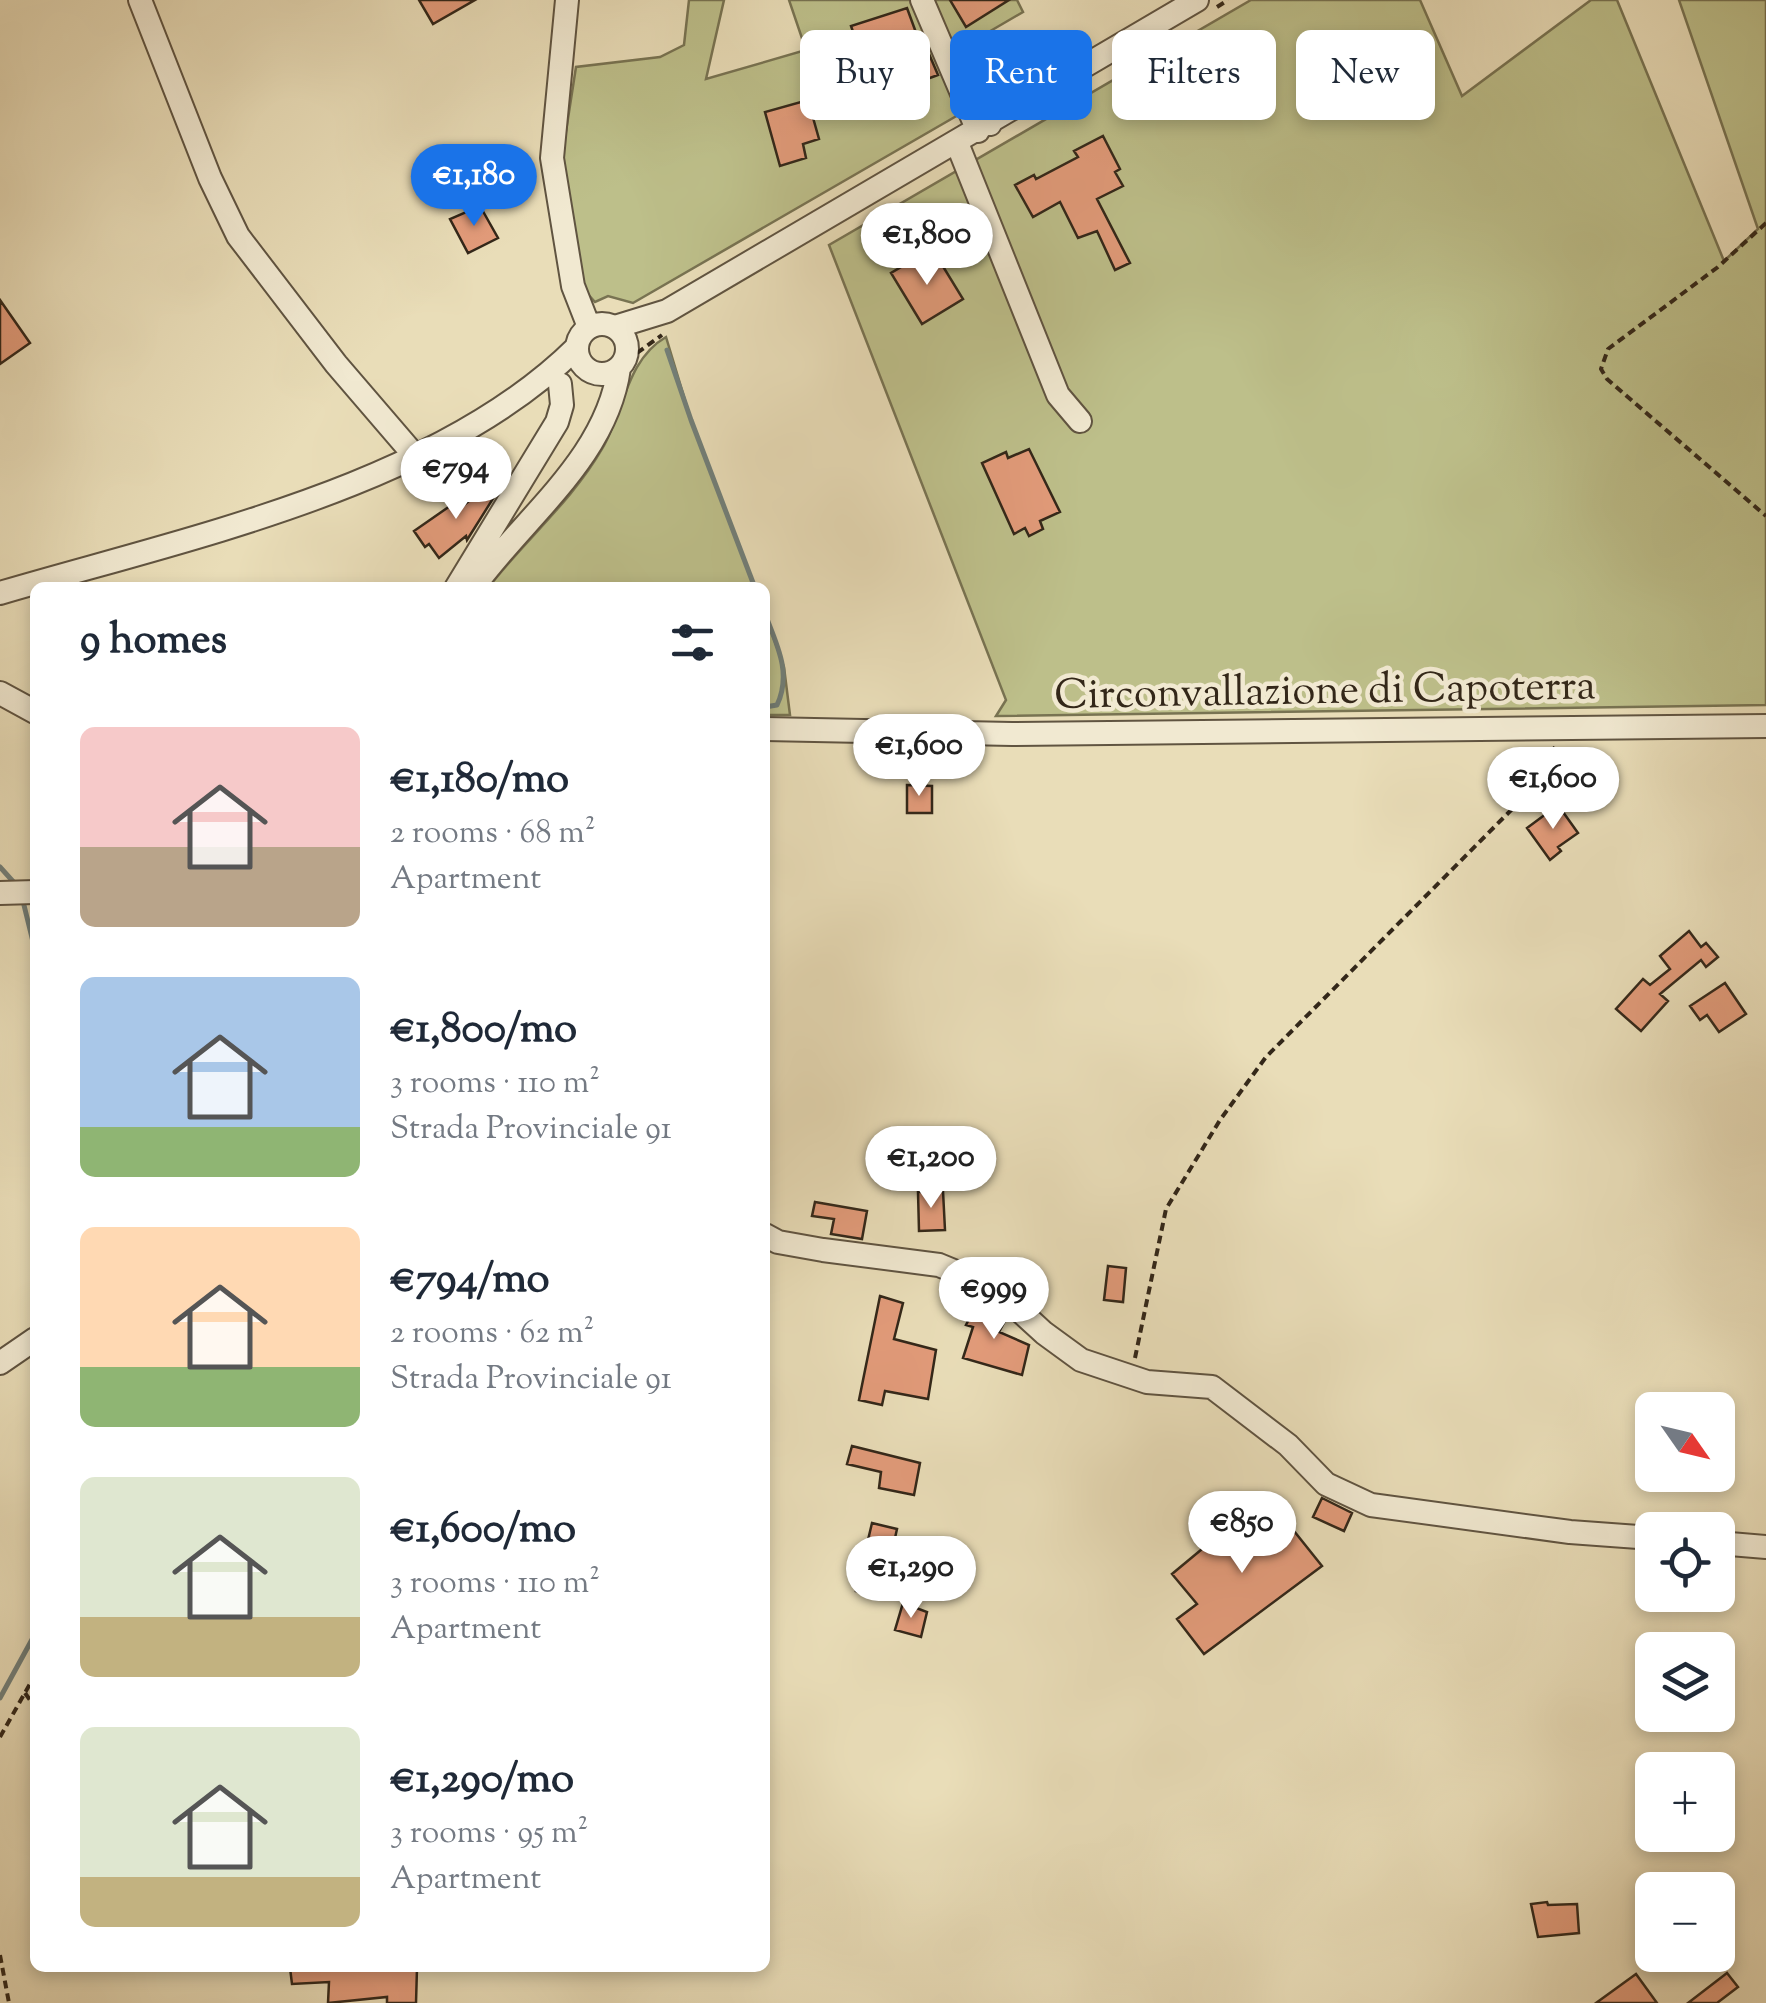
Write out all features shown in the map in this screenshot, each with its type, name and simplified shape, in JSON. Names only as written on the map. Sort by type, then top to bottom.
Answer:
[{"type":"street","points":[[140,0],[210,178],[238,236],[336,364],[415,456]]},
{"type":"street","points":[[567,0],[552,158],[583,337],[580,362],[613,370]]},
{"type":"street","points":[[922,0],[975,133],[1058,395],[1080,421]]},
{"type":"street","points":[[1092,64],[1197,0]]},
{"type":"street","points":[[975,133],[977,120]]},
{"type":"street","points":[[614,327],[667,311],[997,120]]},
{"type":"street","points":[[519,396],[613,370],[667,311]]},
{"type":"street","points":[[34,582],[282,509],[368,478],[415,456],[519,396],[583,337],[606,324],[614,327],[626,340],[588,444],[556,490],[479,582]]},
{"type":"street","points":[[460,582],[557,422],[562,404],[560,384]]},
{"type":"street","points":[[557,422],[588,444]]},
{"type":"street","points":[[530,468],[556,490]]},
{"type":"street","points":[[0,592],[30,583]]},
{"type":"street","points":[[2,692],[30,709]]},
{"type":"street","name":"Circonvallazione di Capoterra","points":[[770,730],[1012,734],[1766,726]]},
{"type":"street","points":[[0,892],[30,892]]},
{"type":"street","points":[[770,1238],[822,1250],[939,1265],[995,1288],[1044,1333],[1081,1360],[1147,1382],[1212,1387],[1288,1445],[1326,1484],[1370,1504],[1570,1532],[1635,1537]]},
{"type":"street","points":[[0,1363],[30,1342]]},
{"type":"street","points":[[1735,1544],[1766,1547]]},
{"type":"path","points":[[1766,224],[1718,266],[1608,348],[1602,369],[1606,378],[1766,516]]},
{"type":"path","points":[[1131,1376],[1166,1209],[1220,1120],[1266,1057],[1532,788],[1562,728]]},
{"type":"path","points":[[0,1737],[30,1685]]},
{"type":"path","points":[[26,1692],[30,1699]]},
{"type":"path","points":[[0,1955],[10,2003]]},
{"type":"green space","points":[[689,0],[724,0],[706,79],[800,52],[800,120],[930,120],[930,30],[800,32],[789,0],[1017,0],[1023,12],[992,30],[950,30],[950,120],[633,303],[608,296],[595,302],[576,269],[562,157],[576,67],[660,57],[684,45]]},
{"type":"green space","points":[[1251,0],[1420,0],[1433,30],[1296,30],[1296,120],[1435,120],[1435,34],[1462,96],[1591,0],[1617,0],[1724,261],[1758,229],[1679,0],[1766,0],[1766,705],[996,716],[1006,700],[829,245],[1044,120],[1092,120],[1092,92],[1112,81],[1112,120],[1276,120],[1276,30],[1199,30]]},
{"type":"green space","points":[[666,337],[691,420],[753,582],[493,582],[590,468],[609,435],[634,373],[653,347]]},
{"type":"green space","points":[[770,628],[784,667],[790,715],[770,715]]},
{"type":"building","points":[[419,0],[475,0],[433,24]]},
{"type":"building","points":[[950,0],[1009,0],[966,27]]},
{"type":"building","points":[[907,8],[915,30],[852,30],[851,26]]},
{"type":"building","points":[[930,56],[938,75],[930,78]]},
{"type":"building","points":[[800,102],[800,120],[814,120],[819,139],[803,144],[806,158],[780,166],[765,112]]},
{"type":"building","points":[[1103,136],[1120,169],[1115,172],[1123,186],[1097,199],[1130,263],[1115,270],[1097,231],[1078,238],[1060,202],[1033,217],[1015,185],[1034,175],[1036,179],[1078,157],[1074,151]]},
{"type":"building","points":[[480,206],[498,238],[468,253],[450,219]]},
{"type":"building","points":[[936,255],[963,299],[922,324],[891,273],[913,260],[917,267]]},
{"type":"building","points":[[0,300],[30,343],[0,364]]},
{"type":"building","points":[[1029,449],[1060,512],[1040,521],[1043,529],[1029,536],[1025,528],[1014,534],[982,463],[1006,452],[1008,458]]},
{"type":"building","points":[[482,481],[499,489],[467,540],[466,536],[439,558],[414,531],[450,506],[454,513],[474,497]]},
{"type":"building","points":[[907,785],[932,786],[932,813],[907,813]]},
{"type":"building","points":[[1558,805],[1578,833],[1558,847],[1561,851],[1550,860],[1527,828]]},
{"type":"building","points":[[1689,931],[1701,947],[1706,943],[1718,957],[1706,967],[1701,960],[1660,994],[1668,1001],[1641,1031],[1616,1009],[1643,979],[1650,985],[1670,969],[1660,956]]},
{"type":"building","points":[[1725,983],[1746,1014],[1719,1032],[1707,1015],[1700,1020],[1690,1006]]},
{"type":"building","points":[[943,1191],[945,1230],[919,1231],[918,1192]]},
{"type":"building","points":[[815,1202],[867,1211],[862,1239],[831,1234],[834,1219],[812,1216]]},
{"type":"building","points":[[1108,1266],[1126,1268],[1123,1302],[1104,1300]]},
{"type":"building","points":[[880,1296],[903,1303],[894,1339],[936,1350],[928,1399],[885,1391],[882,1405],[859,1400]]},
{"type":"building","points":[[980,1298],[1006,1319],[999,1332],[1029,1345],[1022,1375],[963,1358],[973,1327],[966,1325]]},
{"type":"building","points":[[852,1446],[920,1463],[914,1495],[879,1488],[881,1472],[847,1464]]},
{"type":"building","points":[[1322,1498],[1352,1513],[1344,1531],[1313,1517]]},
{"type":"building","points":[[1255,1505],[1270,1523],[1278,1511],[1322,1566],[1204,1654],[1177,1619],[1197,1604],[1172,1574]]},
{"type":"building","points":[[872,1523],[897,1529],[882,1597],[856,1591]]},
{"type":"building","points":[[903,1603],[927,1612],[921,1637],[895,1630]]},
{"type":"building","points":[[1531,1904],[1577,1904],[1579,1933],[1538,1937]]},
{"type":"building","points":[[290,1972],[417,1972],[416,2003],[387,2003],[387,1997],[328,2003],[329,1982],[292,1984]]},
{"type":"building","points":[[1727,1973],[1738,1987],[1717,2003],[1688,2003]]},
{"type":"building","points":[[1636,1974],[1657,2003],[1596,2003]]},
{"type":"waterway","points":[[667,350],[753,582]]},
{"type":"waterway","points":[[770,627],[783,670],[777,705],[770,706]]},
{"type":"waterway","points":[[0,867],[18,887]]},
{"type":"waterway","points":[[22,897],[30,930]]},
{"type":"waterway","points":[[0,1698],[30,1643]]}]
